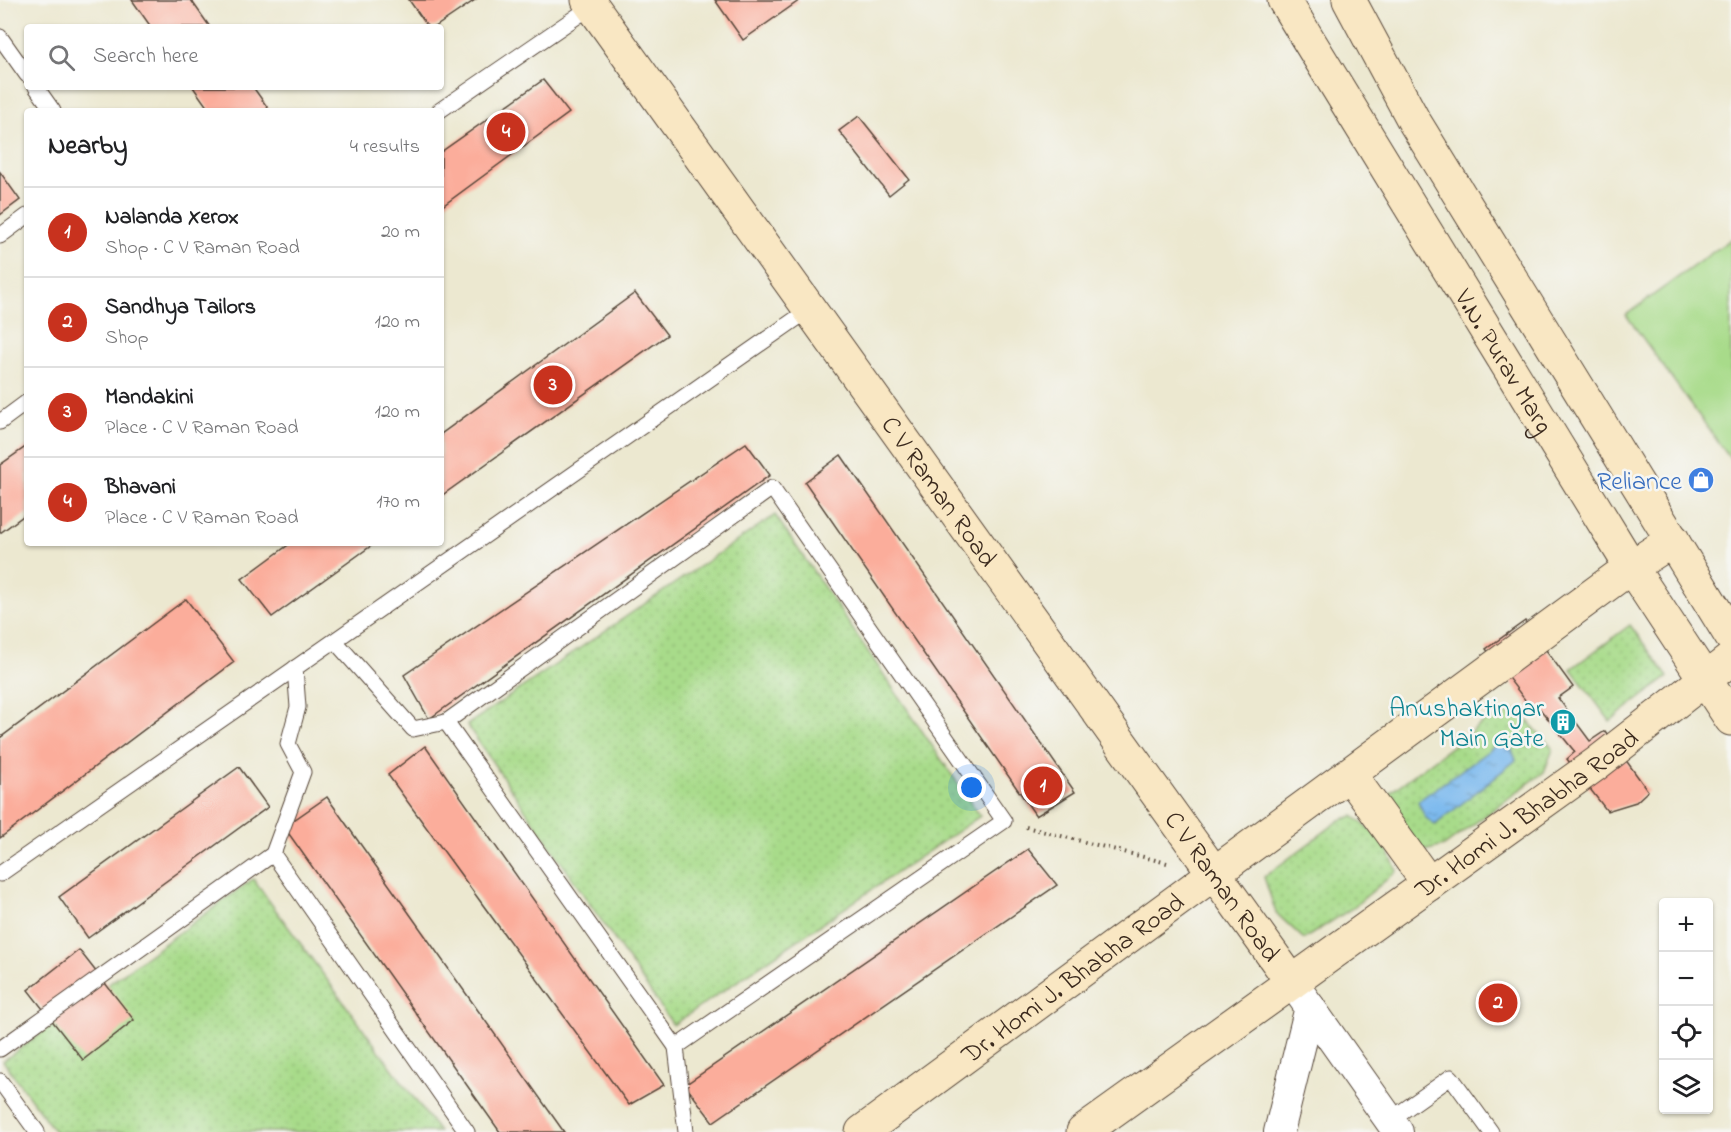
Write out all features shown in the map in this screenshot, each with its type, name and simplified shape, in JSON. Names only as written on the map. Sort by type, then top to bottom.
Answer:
[{"type":"street","name":"V.N. Purav Marg","points":[[1284,0],[1631,567],[1731,719]]},
{"type":"street","name":"V.N. Purav Marg","points":[[1349,0],[1414,121],[1731,636]]},
{"type":"street","name":"C V Raman Road","points":[[590,3],[1301,994]]},
{"type":"street","name":"Dr. Homi J. Bhabha Road","points":[[862,1132],[1350,776],[1631,567],[1673,540]]},
{"type":"street","name":"Dr. Homi J. Bhabha Road","points":[[1083,1132],[1301,994],[1429,884],[1596,764],[1704,677],[1731,659]]},
{"type":"street","points":[[1350,776],[1429,884]]},
{"type":"street","points":[[1301,994],[1394,1126]]},
{"type":"street","points":[[1279,1132],[1301,994]]},
{"type":"lane","points":[[443,108],[590,3]]},
{"type":"lane","points":[[0,37],[24,71]]},
{"type":"lane","points":[[38,90],[51,108]]},
{"type":"lane","points":[[0,236],[24,218]]},
{"type":"lane","points":[[0,874],[810,309]]},
{"type":"lane","points":[[0,422],[24,404]]},
{"type":"lane","points":[[335,640],[413,729],[446,722],[772,488],[1004,821],[676,1047]]},
{"type":"lane","points":[[0,1049],[273,854],[303,772],[288,744],[298,707],[295,668]]},
{"type":"lane","points":[[446,722],[676,1047],[686,1132]]},
{"type":"lane","points":[[273,854],[467,1132]]},
{"type":"lane","points":[[1394,1126],[1451,1077],[1491,1132]]},
{"type":"lane","points":[[0,1081],[37,1132]]},
{"type":"path","points":[[1004,821],[1214,875]]},
{"type":"green space","points":[[1731,239],[1731,460],[1626,315]]},
{"type":"green space","points":[[775,515],[980,816],[673,1025],[467,725]]},
{"type":"green space","points":[[1630,625],[1668,677],[1610,721],[1571,669]]},
{"type":"green space","points":[[1518,710],[1553,749],[1544,772],[1444,846],[1420,852],[1400,821],[1388,794],[1487,720]]},
{"type":"green space","points":[[1353,816],[1383,840],[1397,871],[1351,909],[1304,939],[1276,913],[1264,877],[1340,820]]},
{"type":"green space","points":[[253,879],[439,1132],[55,1132],[3,1061]]},
{"type":"water","points":[[1497,745],[1510,745],[1516,760],[1435,825],[1425,817],[1418,801]]},
{"type":"building","points":[[132,0],[191,0],[208,24],[149,24]]},
{"type":"building","points":[[409,0],[475,0],[439,24],[426,24]]},
{"type":"building","points":[[715,0],[800,0],[743,40]]},
{"type":"building","points":[[543,80],[569,113],[444,205],[444,150]]},
{"type":"building","points":[[195,90],[255,90],[268,108],[208,108]]},
{"type":"building","points":[[859,116],[909,179],[889,195],[839,131]]},
{"type":"building","points":[[0,172],[20,200],[0,215]]},
{"type":"building","points":[[635,293],[667,335],[444,494],[444,432]]},
{"type":"building","points":[[746,443],[770,475],[429,719],[404,675]]},
{"type":"building","points":[[24,448],[24,515],[0,533],[0,465]]},
{"type":"building","points":[[841,455],[1075,792],[1036,816],[805,482]]},
{"type":"building","points":[[287,546],[371,546],[272,617],[242,579]]},
{"type":"building","points":[[186,599],[234,662],[0,838],[0,738]]},
{"type":"building","name":"Anushaktingar Main Gate","points":[[1525,621],[1573,687],[1558,698],[1590,741],[1605,731],[1648,791],[1636,802],[1607,811],[1567,759],[1575,752],[1540,709],[1535,713],[1486,649]]},
{"type":"building","points":[[425,746],[664,1085],[629,1105],[388,775]]},
{"type":"building","points":[[239,767],[268,807],[88,938],[59,897]]},
{"type":"building","points":[[327,797],[564,1132],[500,1132],[284,827]]},
{"type":"building","points":[[1028,849],[1057,885],[713,1122],[685,1085]]},
{"type":"building","points":[[79,950],[134,1020],[83,1060],[28,990]]},
{"type":"place","name":"Bhavani","points":[[506,132]]},
{"type":"place","name":"Mandakini","points":[[553,385]]},
{"type":"place","name":"Reliance","points":[[1701,480]]},
{"type":"place","name":"Anushaktingar Main Gate","points":[[1563,722]]},
{"type":"place","name":"Nalanda Xerox","points":[[1043,786]]},
{"type":"place","name":"Sandhya Tailors","points":[[1498,1003]]}]
